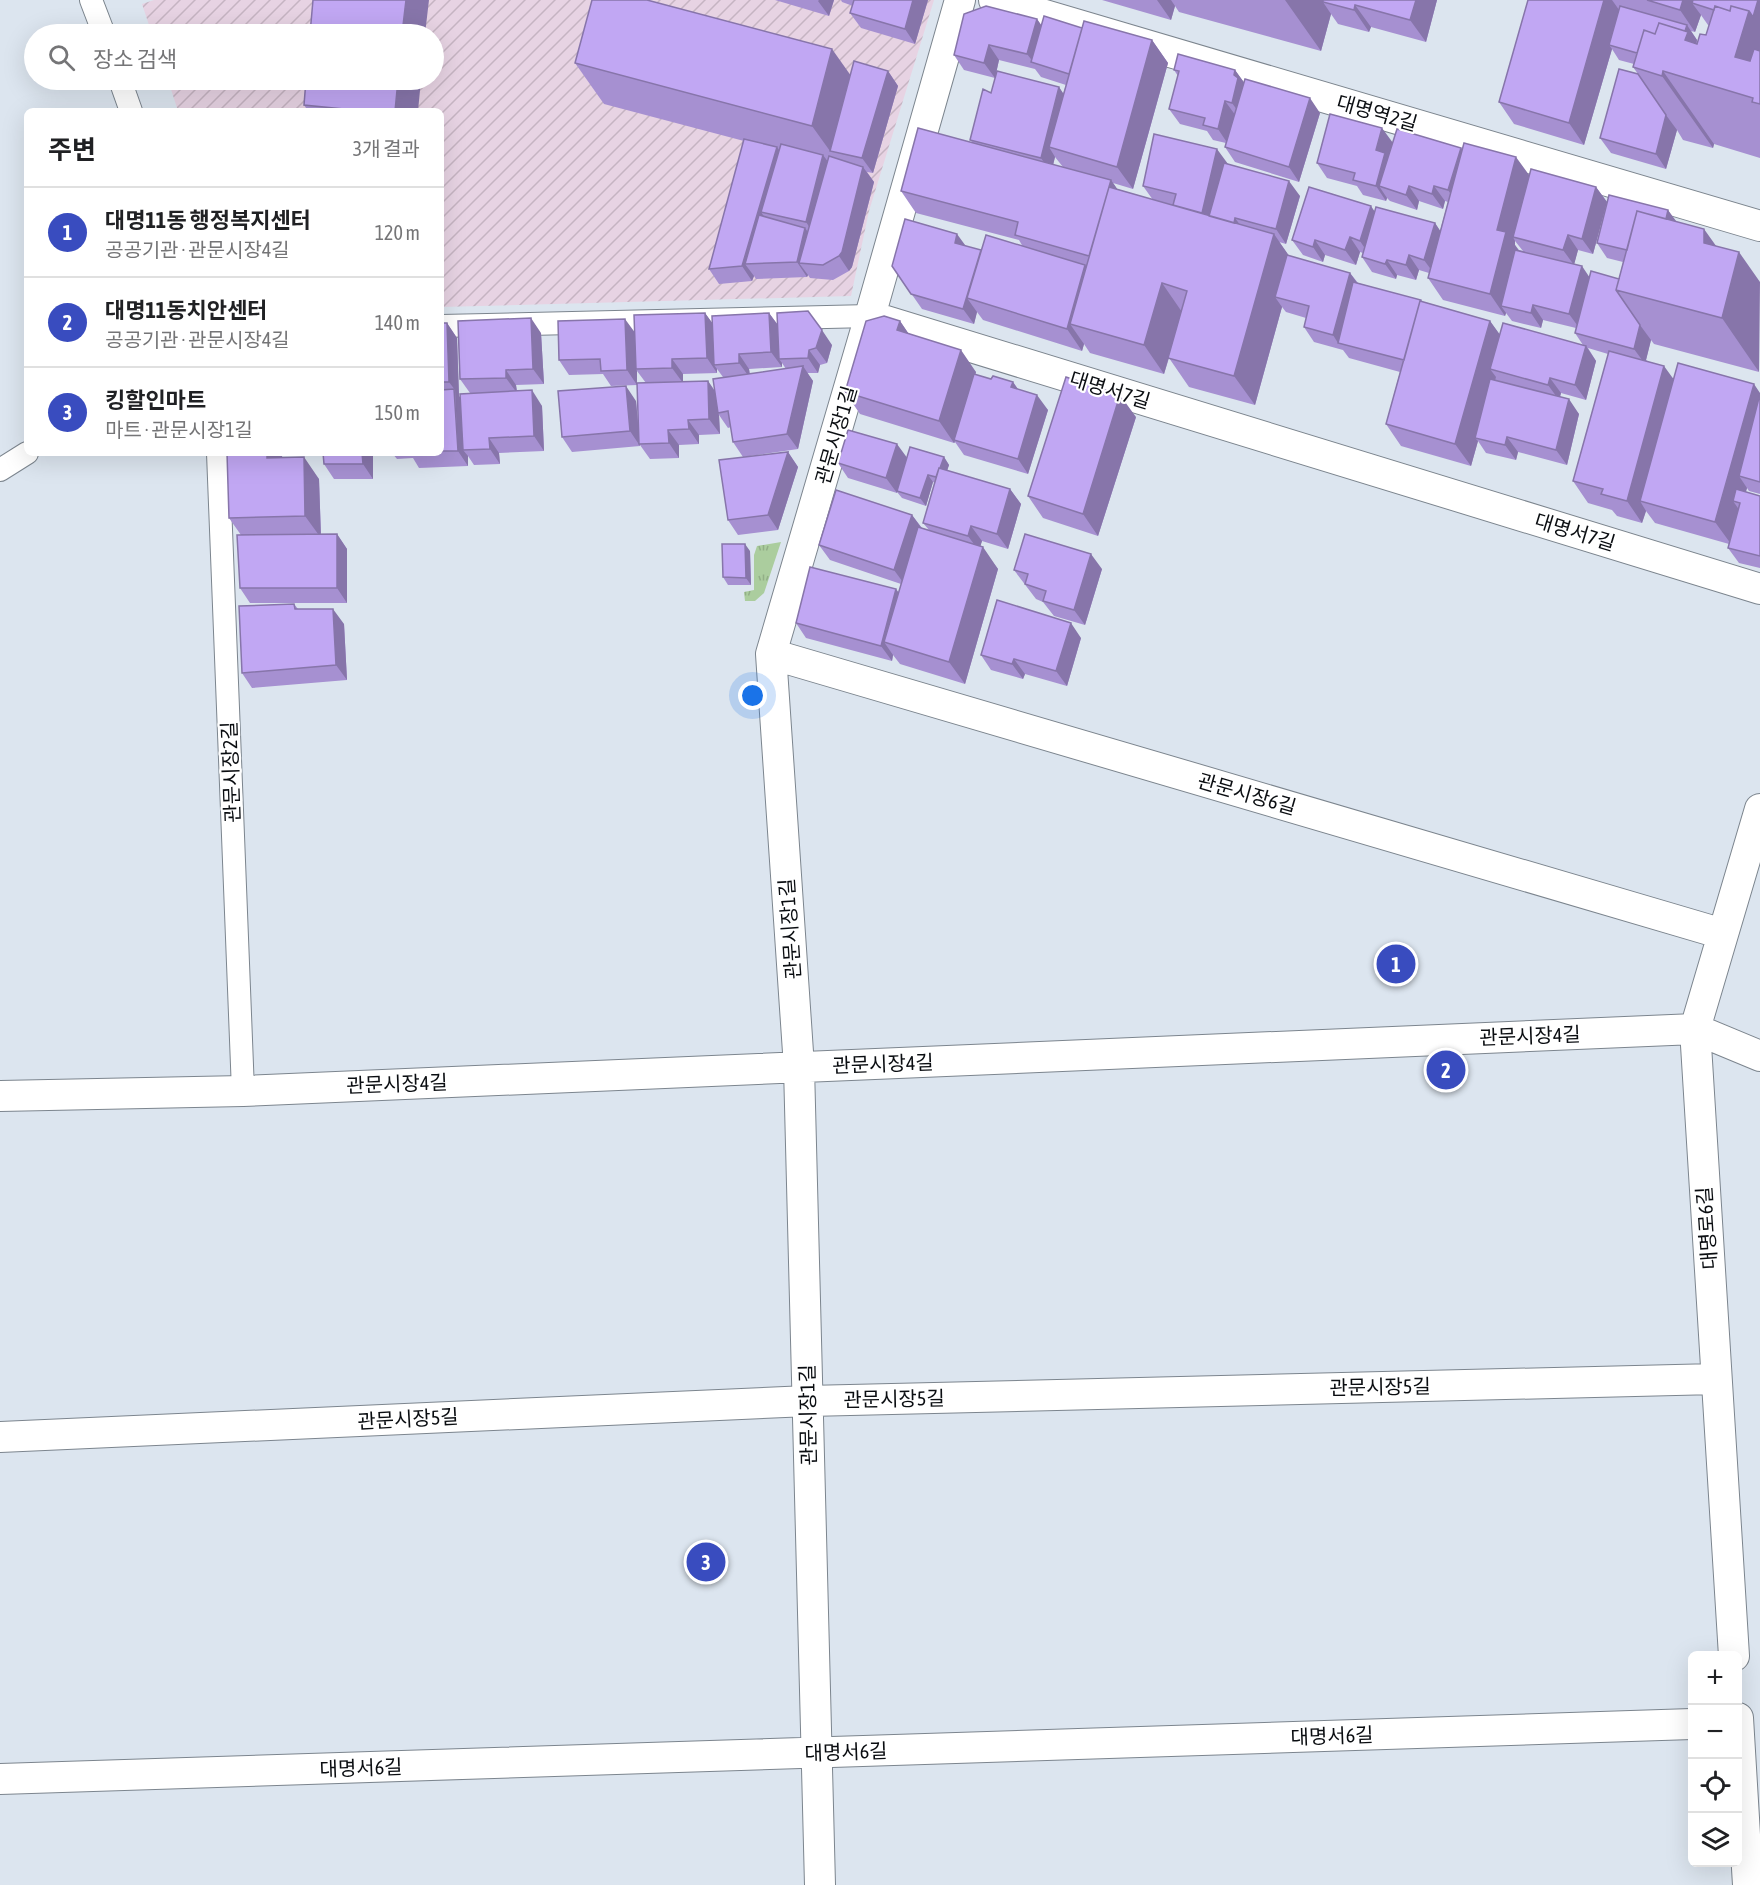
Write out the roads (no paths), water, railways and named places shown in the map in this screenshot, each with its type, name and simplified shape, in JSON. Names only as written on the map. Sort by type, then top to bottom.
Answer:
[{"type":"street","points":[[92,0],[100,24]]},
{"type":"street","name":"관문시장1길","points":[[820,1885],[799,1067],[771,654],[960,0]]},
{"type":"street","name":"대명역2길","points":[[994,0],[1760,226]]},
{"type":"street","points":[[124,90],[130,108]]},
{"type":"street","name":"대명서7길","points":[[444,326],[870,316],[1760,589]]},
{"type":"street","points":[[0,470],[24,455]]},
{"type":"street","name":"관문시장2길","points":[[218,456],[243,1091]]},
{"type":"street","name":"관문시장6길","points":[[771,654],[1723,934]]},
{"type":"street","name":"대명로6길","points":[[1734,1651],[1695,1029],[1760,809]]},
{"type":"street","name":"관문시장4길","points":[[0,1096],[243,1091],[1695,1029],[1760,1056]]},
{"type":"street","name":"관문시장5길","points":[[0,1437],[808,1401],[1716,1379]]},
{"type":"street","name":"대명서6길","points":[[0,1779],[1688,1724]]},
{"type":"street","points":[[1742,1724],[1760,1738]]},
{"type":"street","points":[[1740,1759],[1748,1885]]},
{"type":"place","name":"대명11동 행정복지센터","points":[[1396,964]]},
{"type":"place","name":"대명11동치안센터","points":[[1446,1070]]},
{"type":"place","name":"킹할인마트","points":[[706,1562]]}]
